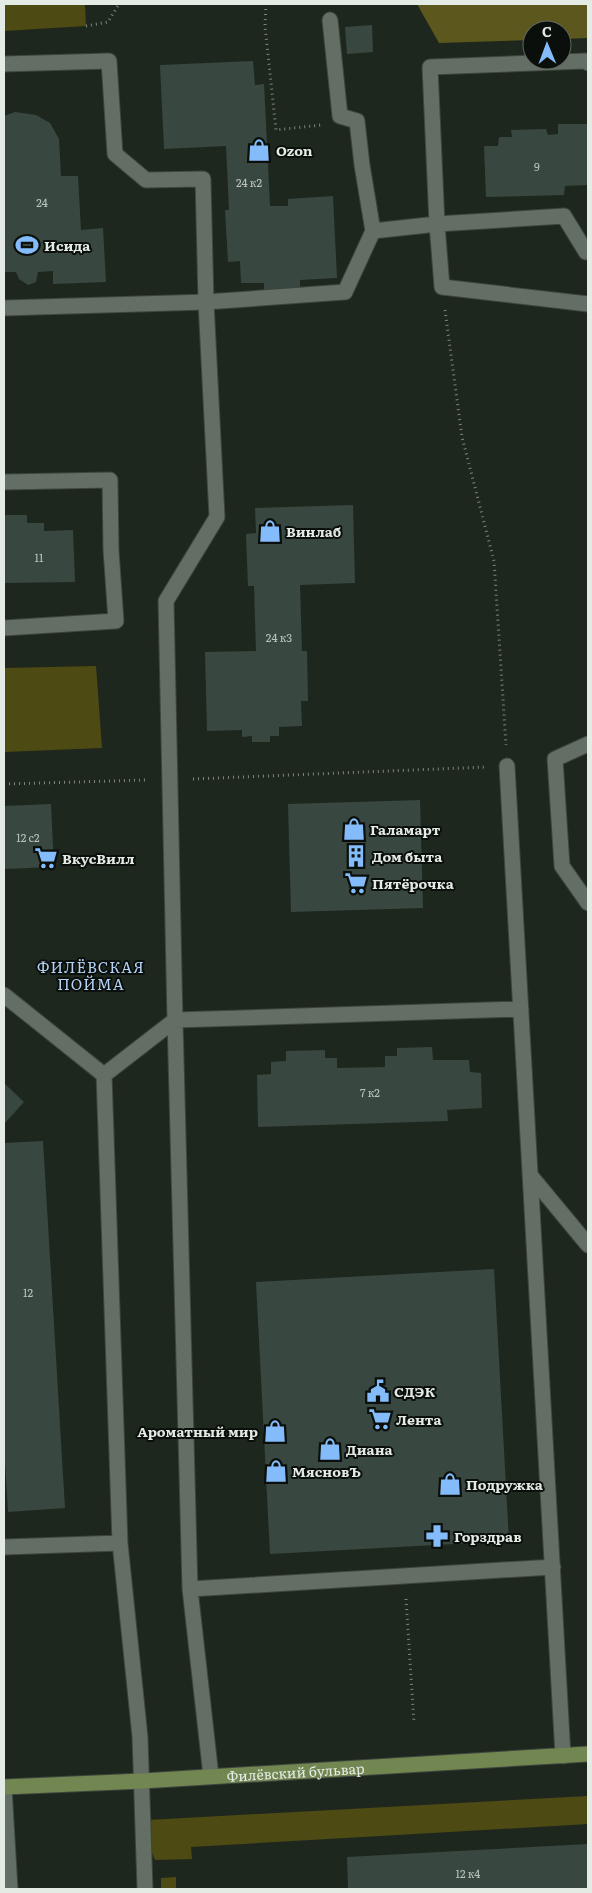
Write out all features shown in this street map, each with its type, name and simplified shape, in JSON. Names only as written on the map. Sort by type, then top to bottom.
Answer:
[{"type":"street","name":"Филёвский бульвар","points":[[4,1787],[142,1781],[588,1754]]},
{"type":"lane","points":[[4,308],[206,302],[344,292],[373,231],[357,121],[340,116],[330,20]]},
{"type":"lane","points":[[4,64],[109,61],[115,154],[146,180],[203,179],[206,302],[217,517],[166,601],[190,1589],[211,1776]]},
{"type":"lane","points":[[588,63],[585,61],[430,67],[437,224],[442,287],[588,304]]},
{"type":"lane","points":[[373,231],[437,224],[564,216],[586,252],[588,252]]},
{"type":"lane","points":[[4,482],[110,480],[111,550],[116,621],[4,628]]},
{"type":"lane","points":[[588,744],[555,760],[562,866],[588,903]]},
{"type":"lane","points":[[507,766],[563,1756]]},
{"type":"lane","points":[[4,995],[104,1075],[120,1543],[140,1737],[145,1889]]},
{"type":"lane","points":[[104,1075],[175,1020],[521,1009]]},
{"type":"lane","points":[[530,1175],[588,1245]]},
{"type":"lane","points":[[4,1547],[120,1543]]},
{"type":"lane","points":[[190,1589],[553,1568]]},
{"type":"lane","points":[[4,1787],[10,1889]]},
{"type":"path","points":[[86,26],[108,22],[119,4]]},
{"type":"path","points":[[266,4],[265,26],[276,130],[357,121]]},
{"type":"path","points":[[4,784],[171,780],[507,766],[494,560],[462,437],[442,287]]},
{"type":"path","points":[[405,1576],[414,1723]]},
{"type":"shaded area","points":[[4,4],[85,4],[86,26],[4,31]]},
{"type":"shaded area","points":[[417,4],[588,4],[588,38],[572,39],[572,20],[522,20],[522,40],[439,43]]},
{"type":"shaded area","points":[[96,666],[102,748],[4,752],[4,668]]},
{"type":"shaded area","points":[[588,1796],[588,1824],[191,1847],[192,1859],[155,1860],[148,1844],[148,1820]]},
{"type":"shaded area","points":[[176,1877],[176,1889],[161,1889],[161,1878]]},
{"type":"building","points":[[372,25],[373,52],[347,54],[345,27]]},
{"type":"building","points":[[253,61],[255,85],[264,84],[270,206],[288,206],[288,199],[333,196],[337,278],[300,280],[300,290],[264,291],[264,283],[241,283],[240,261],[228,262],[225,210],[229,210],[226,146],[164,149],[160,65]]},
{"type":"building","points":[[15,112],[36,115],[50,123],[59,139],[61,176],[78,176],[81,230],[103,228],[106,282],[53,284],[53,271],[38,272],[36,282],[28,285],[19,279],[16,272],[4,272],[4,116]]},
{"type":"building","points":[[558,124],[588,124],[588,185],[565,186],[564,195],[486,197],[484,146],[498,146],[499,137],[512,137],[511,130],[546,129],[548,135],[558,134]]},
{"type":"building","points":[[353,505],[355,583],[300,585],[302,651],[307,651],[308,701],[301,701],[302,726],[279,727],[279,736],[270,736],[270,742],[252,742],[252,736],[242,737],[242,730],[207,731],[205,652],[256,651],[254,586],[248,586],[246,534],[256,533],[255,508]]},
{"type":"building","points":[[4,515],[27,515],[27,523],[44,523],[44,531],[73,530],[75,582],[4,583]]},
{"type":"building","name":"Дом быта","points":[[420,800],[423,908],[291,912],[288,804]]},
{"type":"building","points":[[51,804],[54,867],[4,869],[4,806]]},
{"type":"building","points":[[432,1047],[433,1060],[469,1060],[470,1072],[481,1073],[482,1108],[447,1110],[448,1121],[258,1127],[257,1075],[271,1074],[271,1062],[286,1061],[286,1051],[325,1050],[325,1058],[337,1058],[337,1068],[385,1067],[385,1056],[397,1056],[397,1048]]},
{"type":"building","points":[[4,1083],[24,1102],[4,1124]]},
{"type":"building","points":[[43,1141],[65,1508],[8,1512],[4,1446],[4,1143]]},
{"type":"building","points":[[494,1269],[509,1541],[270,1554],[256,1282]]},
{"type":"building","points":[[588,1844],[588,1889],[348,1889],[347,1857]]},
{"type":"place","name":"Ozon","points":[[259,150]]},
{"type":"place","name":"Исида","points":[[27,245]]},
{"type":"place","name":"Винлаб","points":[[270,531]]},
{"type":"place","name":"Галамарт","points":[[354,829]]},
{"type":"place","name":"Дом быта","points":[[356,856]]},
{"type":"place","name":"ВкусВилл","points":[[46,858]]},
{"type":"place","name":"Пятёрочка","points":[[356,883]]},
{"type":"place","name":"СДЭК","points":[[378,1391]]},
{"type":"place","name":"Лента","points":[[380,1419]]},
{"type":"place","name":"Ароматный мир","points":[[275,1431]]},
{"type":"place","name":"Диана","points":[[330,1449]]},
{"type":"place","name":"МясновЪ","points":[[276,1471]]},
{"type":"place","name":"Подружка","points":[[450,1484]]},
{"type":"place","name":"Горздрав","points":[[437,1536]]},
{"type":"district","name":"ФИЛЁВСКАЯ ПОЙМА","points":[[91,974]]}]
